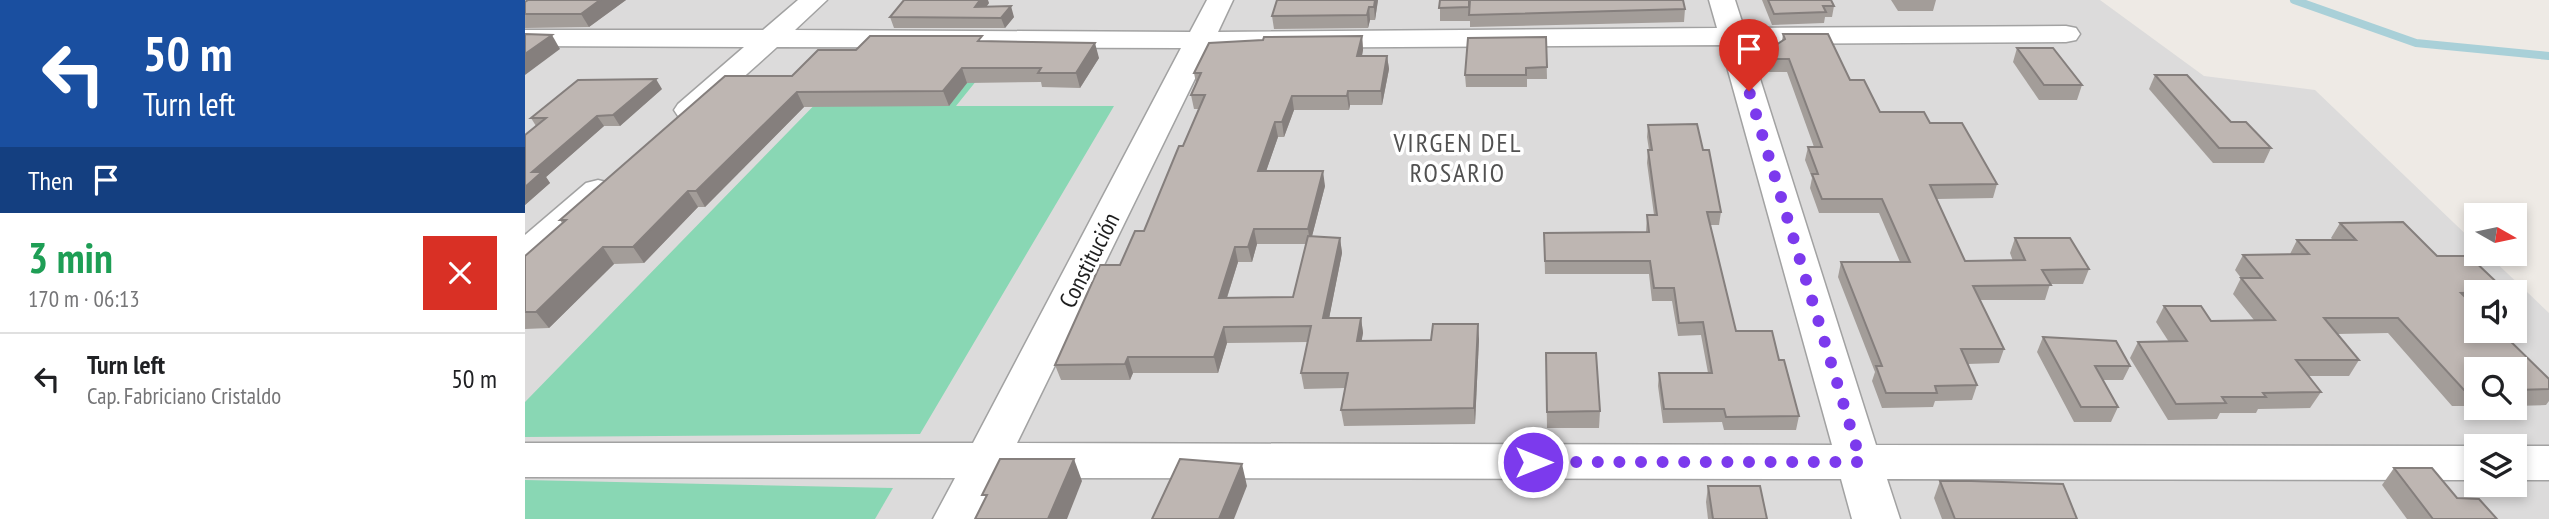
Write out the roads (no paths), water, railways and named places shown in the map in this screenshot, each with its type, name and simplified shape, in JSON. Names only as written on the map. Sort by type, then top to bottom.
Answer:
[{"type":"street","points":[[667,129],[814,0]]},
{"type":"street","name":"Constitución","points":[[957,519],[1220,0]]},
{"type":"street","points":[[1722,0],[1876,519]]},
{"type":"street","points":[[525,38],[1199,40],[2066,34]]},
{"type":"street","points":[[525,254],[616,173]]},
{"type":"street","points":[[525,460],[2464,463]]},
{"type":"street","points":[[2527,463],[2549,463]]},
{"type":"waterway","points":[[2294,0],[2416,43],[2549,56]]},
{"type":"district","name":"VIRGEN DEL ROSARIO","points":[[1458,157]]}]
